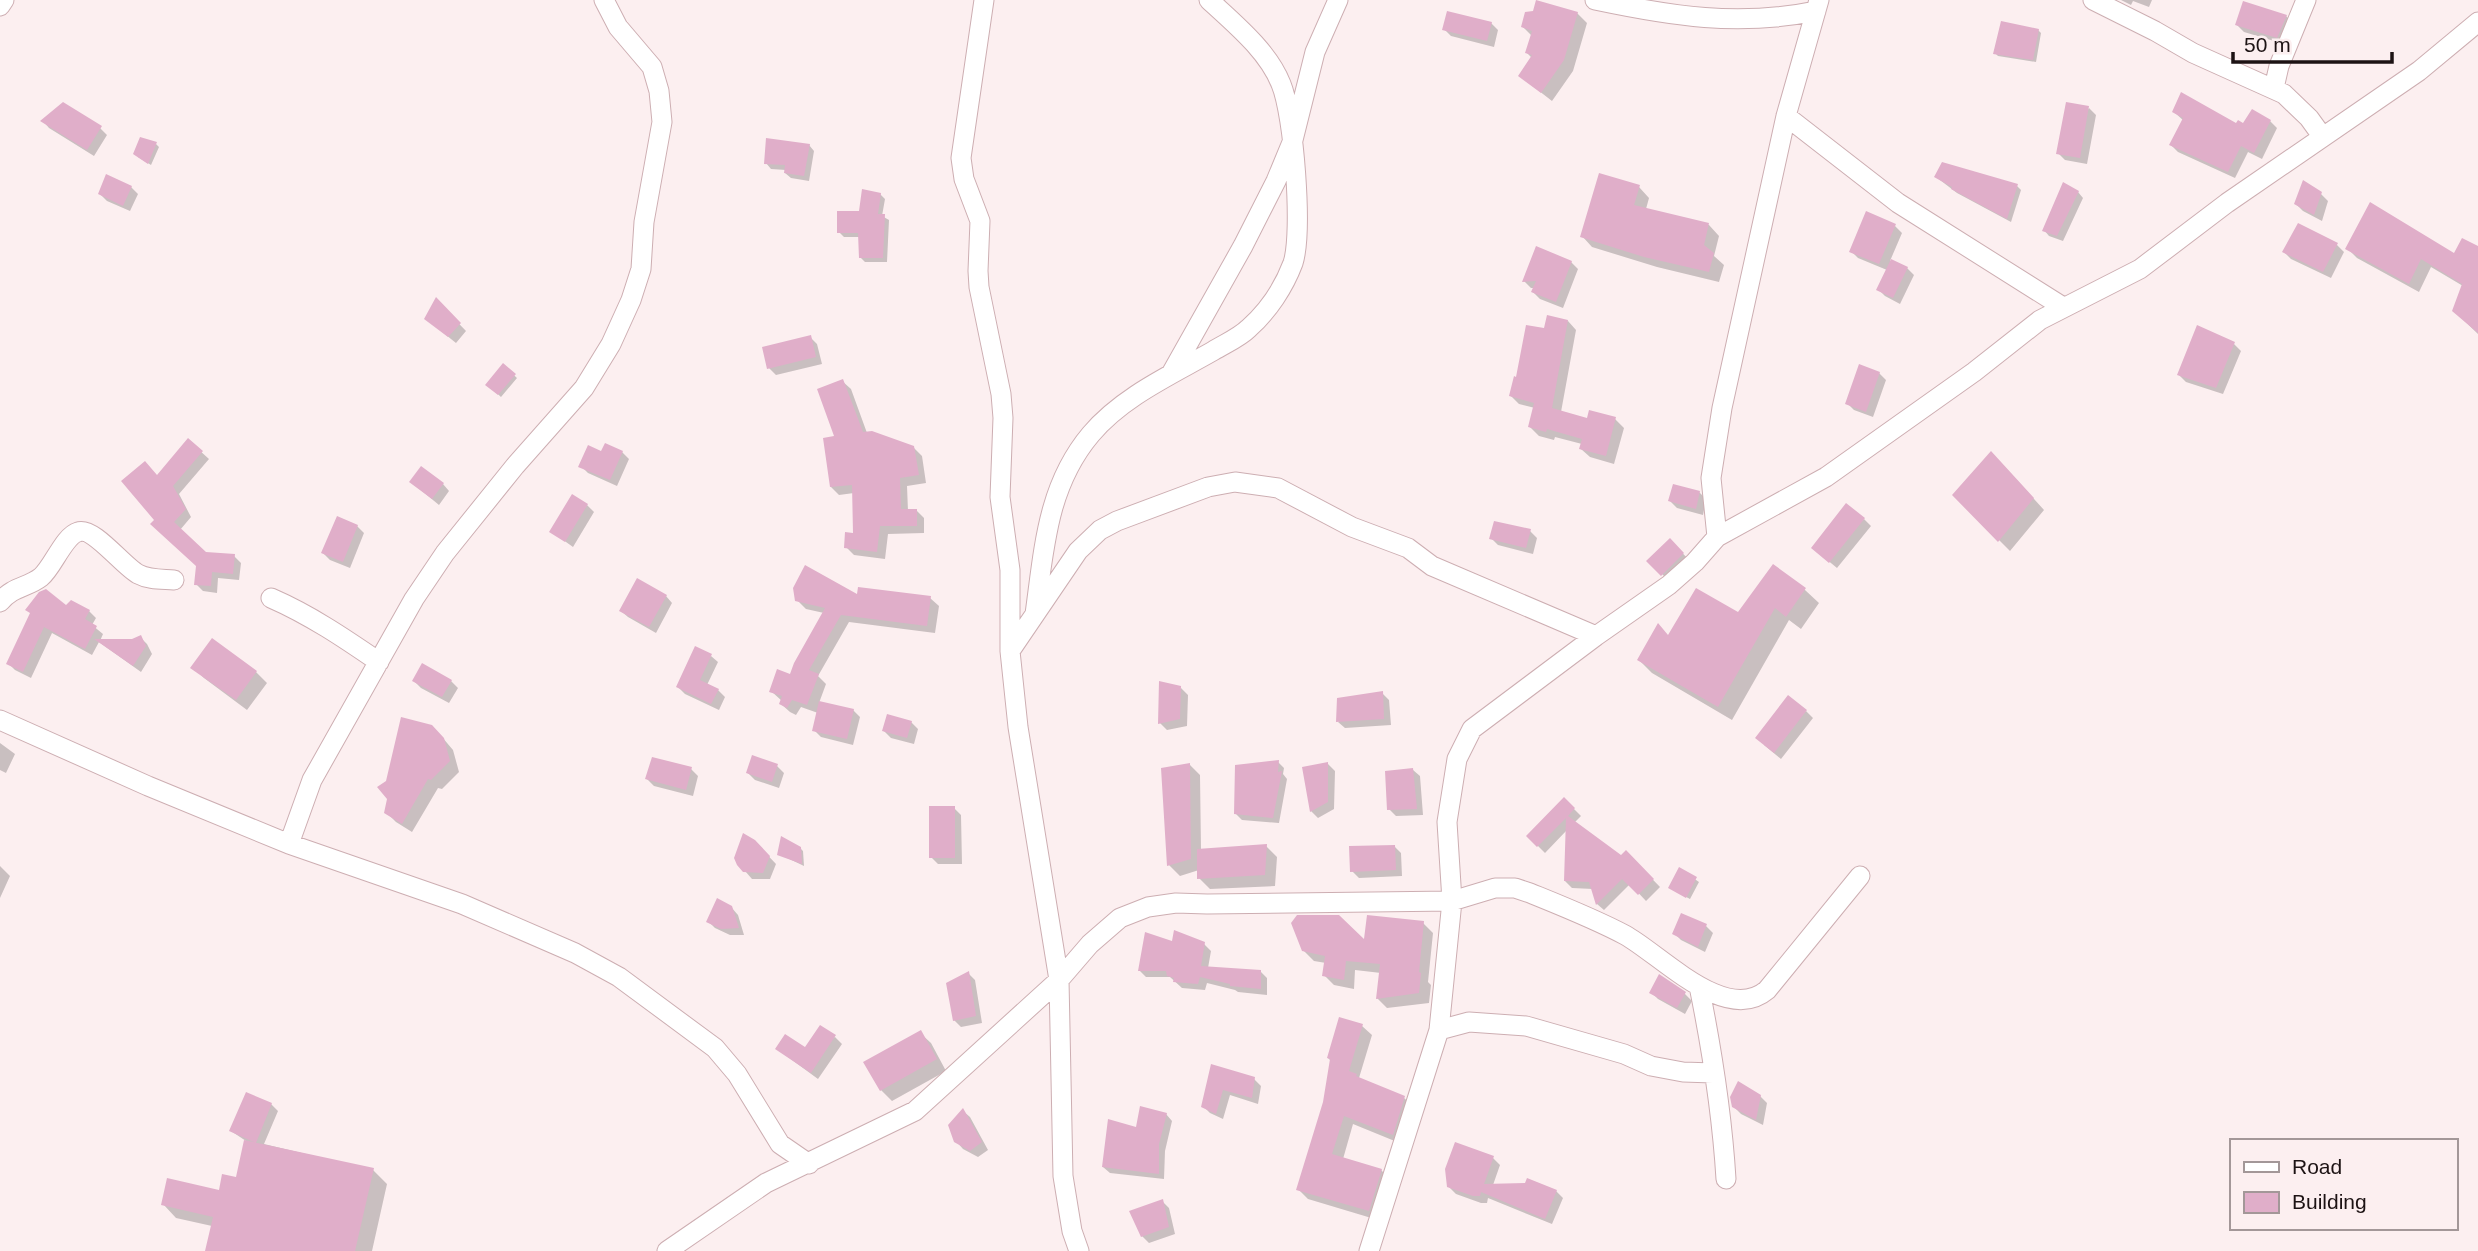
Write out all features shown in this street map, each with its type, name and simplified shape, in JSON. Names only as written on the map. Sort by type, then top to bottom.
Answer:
[{"type":"street","points":[[0,6],[4,0]]},
{"type":"street","points":[[289,844],[312,780],[414,599],[444,552],[584,388],[611,344],[631,300],[641,269],[644,222],[662,122],[659,91],[652,67],[618,27],[604,0]]},
{"type":"street","points":[[984,0],[961,158],[964,179],[980,221],[979,287],[1001,394],[1003,418],[1000,497],[1010,570],[1010,651],[1018,727],[1059,980],[1063,1176],[1072,1231],[1079,1251]]},
{"type":"street","points":[[1035,614],[1046,528],[1054,499],[1069,466],[1091,434],[1109,415],[1247,330],[1268,308],[1293,262],[1296,248],[1293,140],[1281,83],[1258,48],[1209,0]]},
{"type":"street","points":[[1170,376],[1262,211],[1293,140],[1315,52],[1338,0]]},
{"type":"street","points":[[1595,0],[1690,18],[1717,19],[1774,18],[1817,6]]},
{"type":"street","points":[[2092,0],[2155,31],[2193,54],[2274,88],[2296,103],[2322,136]]},
{"type":"street","points":[[2274,88],[2279,66],[2306,0]]},
{"type":"street","points":[[1717,537],[1712,492],[1714,450],[1786,116],[1817,6]]},
{"type":"street","points":[[1369,1251],[1439,1030],[1452,901],[1447,822],[1457,759],[1472,729],[1669,585],[1695,562],[1717,537],[1826,477],[1974,372],[2026,330],[2063,307],[2140,269],[2227,203],[2419,71],[2478,22]]},
{"type":"street","points":[[1786,116],[1898,204],[2063,307]]},
{"type":"street","points":[[1010,651],[1078,551],[1100,530],[1117,521],[1209,487],[1235,482],[1278,488],[1352,527],[1408,548],[1432,566],[1596,636]]},
{"type":"street","points":[[0,602],[12,590],[39,579],[68,540],[76,532],[82,531],[97,538],[127,568],[138,574],[147,578],[174,580]]},
{"type":"street","points":[[271,598],[299,610],[337,632],[379,662]]},
{"type":"street","points":[[0,720],[85,759],[289,844],[462,904],[575,953],[619,977],[715,1048],[737,1074],[780,1144],[809,1164]]},
{"type":"street","points":[[667,1251],[766,1183],[915,1111],[1059,980],[1090,944],[1120,918],[1148,907],[1176,903],[1452,901],[1495,888],[1516,888],[1627,936],[1699,986],[1730,998],[1745,1000],[1759,997],[1768,990],[1860,876]]},
{"type":"street","points":[[1699,986],[1709,1034],[1724,1139],[1726,1179]]},
{"type":"street","points":[[1439,1030],[1469,1022],[1526,1026],[1624,1054],[1651,1066],[1683,1072],[1713,1073]]},
{"type":"building","points":[[1536,0],[1578,12],[1564,60],[1541,93],[1518,76],[1532,55],[1525,53],[1532,31],[1521,27],[1525,12],[1533,11]]},
{"type":"building","points":[[2243,1],[2287,15],[2277,38],[2235,25]]},
{"type":"building","points":[[1447,11],[1492,22],[1487,41],[1442,30]]},
{"type":"building","points":[[2001,21],[2039,29],[2033,60],[1993,54]]},
{"type":"building","points":[[2181,92],[2236,123],[2238,120],[2243,123],[2252,109],[2271,120],[2254,153],[2241,146],[2228,172],[2169,145],[2183,118],[2172,112]]},
{"type":"building","points":[[63,102],[102,126],[87,150],[40,121]]},
{"type":"building","points":[[2066,102],[2089,106],[2080,158],[2056,154]]},
{"type":"building","points":[[140,137],[157,142],[148,164],[133,154]]},
{"type":"building","points":[[766,138],[810,144],[804,176],[784,173],[785,165],[764,164]]},
{"type":"building","points":[[1942,162],[2018,184],[2007,219],[1934,177]]},
{"type":"building","points":[[1599,173],[1640,185],[1634,205],[1709,223],[1704,245],[1714,253],[1709,272],[1644,257],[1580,237]]},
{"type":"building","points":[[106,174],[132,186],[123,206],[98,194]]},
{"type":"building","points":[[2303,180],[2322,192],[2314,215],[2294,204]]},
{"type":"building","points":[[2063,182],[2079,191],[2057,236],[2042,231]]},
{"type":"building","points":[[862,189],[881,193],[878,214],[885,214],[883,258],[859,258],[858,233],[837,233],[837,211],[859,211]]},
{"type":"building","points":[[2370,202],[2454,253],[2462,238],[2478,246],[2478,333],[2452,311],[2462,284],[2421,259],[2409,284],[2345,249]]},
{"type":"building","points":[[1866,211],[1896,224],[1879,264],[1849,252]]},
{"type":"building","points":[[2298,223],[2338,243],[2323,272],[2282,252]]},
{"type":"building","points":[[1536,246],[1572,261],[1556,302],[1531,292],[1536,281],[1522,282]]},
{"type":"building","points":[[1891,259],[1908,267],[1893,298],[1876,290]]},
{"type":"building","points":[[436,297],[461,323],[448,337],[424,319]]},
{"type":"building","points":[[1547,315],[1568,320],[1552,408],[1587,418],[1589,410],[1616,417],[1606,456],[1579,449],[1582,439],[1547,429],[1546,432],[1528,427],[1534,403],[1509,396],[1514,376],[1516,377],[1526,325],[1544,328]]},
{"type":"building","points":[[2197,325],[2235,342],[2216,388],[2177,375]]},
{"type":"building","points":[[811,335],[816,357],[767,369],[762,347]]},
{"type":"building","points":[[503,363],[516,374],[498,395],[485,385]]},
{"type":"building","points":[[1859,364],[1880,372],[1866,412],[1845,404]]},
{"type":"building","points":[[843,379],[863,432],[872,431],[914,446],[919,475],[900,478],[901,509],[917,509],[917,526],[880,526],[877,552],[844,548],[845,532],[853,533],[852,485],[830,487],[823,438],[834,436],[817,389]]},
{"type":"building","points":[[188,438],[203,451],[173,486],[186,509],[174,522],[206,552],[235,554],[233,574],[212,572],[211,586],[194,585],[196,566],[150,524],[154,520],[121,481],[145,461],[157,475]]},
{"type":"building","points":[[605,443],[623,451],[610,480],[578,467],[588,445],[601,451]]},
{"type":"building","points":[[1991,451],[2034,498],[1998,542],[1952,495]]},
{"type":"building","points":[[421,466],[444,483],[432,499],[409,482]]},
{"type":"building","points":[[1673,484],[1700,491],[1696,509],[1668,501]]},
{"type":"building","points":[[572,494],[588,504],[565,542],[549,532]]},
{"type":"building","points":[[1846,503],[1865,518],[1829,563],[1811,548]]},
{"type":"building","points":[[337,516],[358,525],[343,562],[321,553]]},
{"type":"building","points":[[1494,521],[1531,529],[1526,548],[1489,539]]},
{"type":"building","points":[[1670,538],[1684,553],[1661,576],[1646,561]]},
{"type":"building","points":[[1773,564],[1806,588],[1786,617],[1775,608],[1718,707],[1637,660],[1658,623],[1668,635],[1696,588],[1738,612]]},
{"type":"building","points":[[805,565],[857,594],[858,587],[931,596],[927,626],[841,615],[809,670],[819,674],[807,705],[792,700],[787,708],[779,704],[782,696],[769,692],[777,669],[790,674],[825,608],[795,601],[793,588]]},
{"type":"building","points":[[637,578],[667,595],[649,627],[619,611]]},
{"type":"building","points":[[46,589],[66,605],[71,600],[90,610],[85,619],[97,626],[85,649],[44,627],[23,672],[6,664],[30,613],[25,610],[39,592]]},
{"type":"building","points":[[141,635],[146,646],[133,666],[94,639],[132,639]]},
{"type":"building","points":[[212,638],[257,671],[236,700],[190,668]]},
{"type":"building","points":[[695,646],[712,654],[700,680],[719,689],[711,704],[676,687]]},
{"type":"building","points":[[422,663],[452,680],[442,697],[412,681]]},
{"type":"building","points":[[1159,681],[1181,686],[1180,719],[1158,724]]},
{"type":"building","points":[[1383,691],[1384,719],[1336,722],[1337,698]]},
{"type":"building","points":[[1788,695],[1807,710],[1774,753],[1755,738]]},
{"type":"building","points":[[819,701],[854,709],[847,739],[812,731]]},
{"type":"building","points":[[887,714],[912,721],[907,738],[882,731]]},
{"type":"building","points":[[401,717],[432,725],[444,738],[450,761],[431,780],[428,779],[402,824],[384,813],[387,799],[377,787],[386,781]]},
{"type":"building","points":[[752,755],[778,764],[772,782],[746,773]]},
{"type":"building","points":[[652,757],[692,767],[686,790],[645,779]]},
{"type":"building","points":[[1279,760],[1278,772],[1282,771],[1273,818],[1234,814],[1235,765]]},
{"type":"building","points":[[1328,762],[1328,802],[1310,812],[1302,767]]},
{"type":"building","points":[[1190,763],[1191,859],[1167,866],[1161,768]]},
{"type":"building","points":[[1413,768],[1417,809],[1387,810],[1385,771]]},
{"type":"building","points":[[1564,797],[1575,808],[1568,816],[1621,855],[1626,850],[1654,879],[1638,895],[1622,879],[1596,905],[1589,882],[1564,881],[1566,818],[1537,847],[1526,836]]},
{"type":"building","points":[[929,806],[955,806],[955,858],[929,858]]},
{"type":"building","points":[[743,833],[755,840],[770,856],[763,873],[743,872],[737,865],[734,858]]},
{"type":"building","points":[[781,836],[801,847],[802,864],[777,855]]},
{"type":"building","points":[[1267,844],[1265,875],[1197,879],[1197,849]]},
{"type":"building","points":[[1395,845],[1396,870],[1350,872],[1349,846]]},
{"type":"building","points":[[1679,867],[1697,877],[1686,898],[1668,888]]},
{"type":"building","points":[[717,898],[732,906],[739,928],[721,929],[706,922]]},
{"type":"building","points":[[1681,913],[1707,924],[1698,947],[1672,934]]},
{"type":"building","points":[[1297,915],[1339,915],[1364,939],[1367,915],[1424,921],[1419,993],[1376,999],[1380,964],[1346,961],[1344,980],[1322,976],[1325,956],[1302,951],[1291,923]]},
{"type":"building","points":[[1174,930],[1205,942],[1201,966],[1261,970],[1261,989],[1230,986],[1200,977],[1198,984],[1173,982],[1174,978],[1167,976],[1166,971],[1138,971],[1145,932],[1172,941]]},
{"type":"building","points":[[969,971],[976,1016],[953,1021],[946,983]]},
{"type":"building","points":[[1659,974],[1686,992],[1677,1008],[1649,993]]},
{"type":"building","points":[[1339,1017],[1363,1024],[1349,1071],[1405,1096],[1393,1135],[1344,1116],[1332,1154],[1382,1169],[1369,1211],[1296,1190],[1323,1102],[1330,1059],[1327,1058]]},
{"type":"building","points":[[820,1025],[836,1035],[811,1073],[775,1049],[785,1034],[805,1047]]},
{"type":"building","points":[[921,1030],[937,1059],[880,1091],[863,1062]]},
{"type":"building","points":[[1211,1064],[1255,1077],[1252,1098],[1223,1090],[1216,1114],[1201,1107]]},
{"type":"building","points":[[1738,1081],[1761,1095],[1756,1120],[1732,1107],[1730,1097]]},
{"type":"building","points":[[246,1092],[272,1103],[256,1143],[229,1131]]},
{"type":"building","points":[[1140,1106],[1167,1113],[1159,1144],[1159,1174],[1102,1167],[1108,1119],[1136,1127]]},
{"type":"building","points":[[963,1108],[982,1142],[970,1151],[954,1142],[948,1125]]},
{"type":"building","points":[[244,1140],[374,1168],[355,1251],[205,1251],[213,1217],[161,1205],[167,1178],[219,1190],[222,1174],[236,1177]]},
{"type":"building","points":[[1455,1142],[1494,1156],[1484,1184],[1525,1183],[1527,1178],[1557,1190],[1545,1219],[1481,1192],[1480,1196],[1473,1196],[1447,1187],[1445,1169]]},
{"type":"building","points":[[1163,1199],[1169,1227],[1141,1237],[1129,1211]]}]
